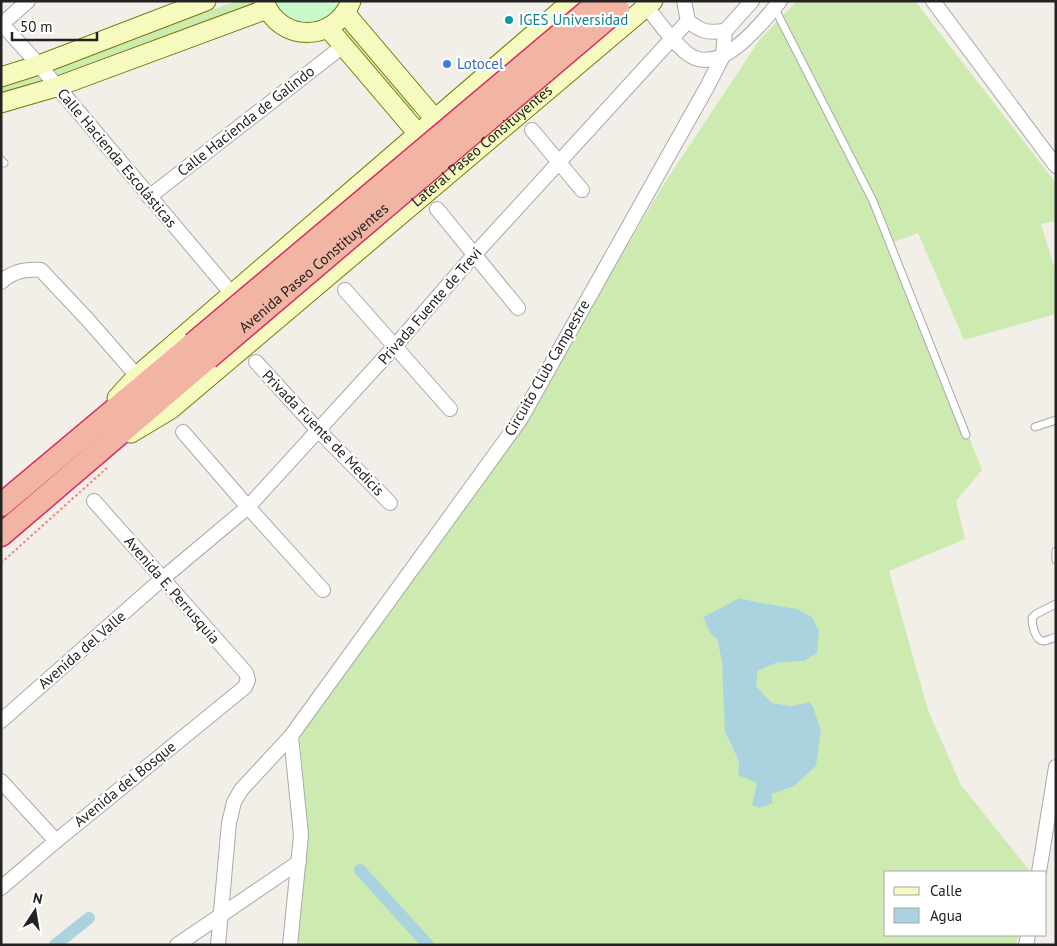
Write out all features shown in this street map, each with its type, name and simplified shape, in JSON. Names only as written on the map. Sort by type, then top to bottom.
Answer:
[{"type":"highway","name":"Avenida Paseo Constituyentes","points":[[1,535],[98,450],[201,351],[600,1]]},
{"type":"highway","name":"Avenida Paseo Constituyentes","points":[[201,351],[642,3]]},
{"type":"highway","name":"Avenida Paseo Constituyentes","points":[[1,505],[98,450]]},
{"type":"main road","points":[[1,77],[39,65],[206,1]]},
{"type":"main road","points":[[98,450],[137,376],[572,1]]},
{"type":"main road","name":"Lateral Paseo Consituyentes","points":[[98,450],[171,409],[451,173],[642,3]]},
{"type":"main road","points":[[1,103],[56,87],[265,5],[278,22],[292,30],[309,33],[328,28],[339,21],[348,7],[435,119]]},
{"type":"main road","points":[[328,28],[451,173]]},
{"type":"street","points":[[2,24],[28,1]]},
{"type":"street","points":[[684,1],[688,21],[701,31],[709,33],[725,31],[752,1]]},
{"type":"street","points":[[932,1],[1056,166]]},
{"type":"street","points":[[642,3],[672,38],[690,55],[706,61],[723,56]]},
{"type":"street","name":"Circuito Club Campestre","points":[[723,56],[744,41],[775,3]]},
{"type":"street","name":"Privada Fuente de Trevi","points":[[162,580],[248,507],[396,346],[474,255],[688,21]]},
{"type":"street","name":"Calle Hacienda Escolásticas","points":[[2,24],[39,65],[232,294]]},
{"type":"street","name":"Circuito Club Campestre","points":[[218,945],[229,824],[234,802],[241,790],[291,736],[520,420],[708,87],[723,56],[725,31]]},
{"type":"street","name":"Calle Hacienda de Galindo","points":[[149,197],[343,46]]},
{"type":"street","points":[[532,130],[582,190]]},
{"type":"street","points":[[437,209],[518,308]]},
{"type":"street","points":[[1,282],[9,275],[26,269],[41,270],[137,376]]},
{"type":"street","points":[[345,290],[450,409]]},
{"type":"street","name":"Privada Fuente de Medicis","points":[[256,362],[318,430],[390,503]]},
{"type":"street","points":[[183,432],[323,590]]},
{"type":"street","name":"Avenida E. Perrusquia","points":[[94,501],[246,673],[248,680]]},
{"type":"street","name":"Avenida del Valle","points":[[1,721],[162,580]]},
{"type":"street","name":"Avenida del Bosque","points":[[1,888],[244,687],[248,680]]},
{"type":"street","points":[[290,945],[301,835],[291,736]]},
{"type":"street","points":[[1039,871],[1056,767]]},
{"type":"street","points":[[1,781],[56,841]]},
{"type":"street","points":[[177,945],[299,862]]},
{"type":"lane","points":[[775,3],[873,200],[966,435]]},
{"type":"lane","points":[[1035,427],[1056,420]]},
{"type":"lane","points":[[1056,551],[1056,560]]},
{"type":"lane","points":[[1056,604],[1036,614],[1032,618],[1032,626],[1039,639],[1043,641],[1056,637]]},
{"type":"path","points":[[1,563],[98,450]]},
{"type":"green space","points":[[237,1],[261,1],[61,80],[51,66]]},
{"type":"green space","points":[[264,1],[351,1],[309,33]]},
{"type":"green space","points":[[797,1],[915,1],[1056,183],[1056,221],[1041,224],[1056,272],[1056,314],[964,340],[918,233],[892,243],[982,470],[956,501],[965,539],[889,571],[928,710],[961,785],[1029,870],[884,871],[884,936],[1018,936],[1016,945],[295,945],[306,819],[300,740],[301,728],[522,422],[662,187],[760,39]],"holes":[[[740,598],[760,603],[804,661],[776,663],[758,671],[756,686],[772,703],[792,706],[809,702],[794,786],[771,794],[752,805],[757,783],[739,762],[728,740],[722,662],[717,639],[730,604]]]},
{"type":"green space","points":[[346,26],[421,107],[411,114],[338,32]]},
{"type":"green space","points":[[35,73],[46,87],[1,100],[1,83]]},
{"type":"water","points":[[740,598],[797,609],[812,617],[819,631],[817,653],[804,661],[776,663],[758,671],[756,686],[772,703],[792,706],[809,702],[813,707],[821,731],[816,766],[794,786],[772,794],[772,803],[760,808],[752,805],[757,783],[738,775],[739,762],[725,732],[722,662],[717,639],[711,634],[703,617]]},
{"type":"waterway","points":[[360,870],[428,945]]},
{"type":"waterway","points":[[55,945],[89,918]]},
{"type":"place","name":"IGES Universidad","points":[[509,20]]},
{"type":"place","name":"Lotocel","points":[[447,64]]}]
